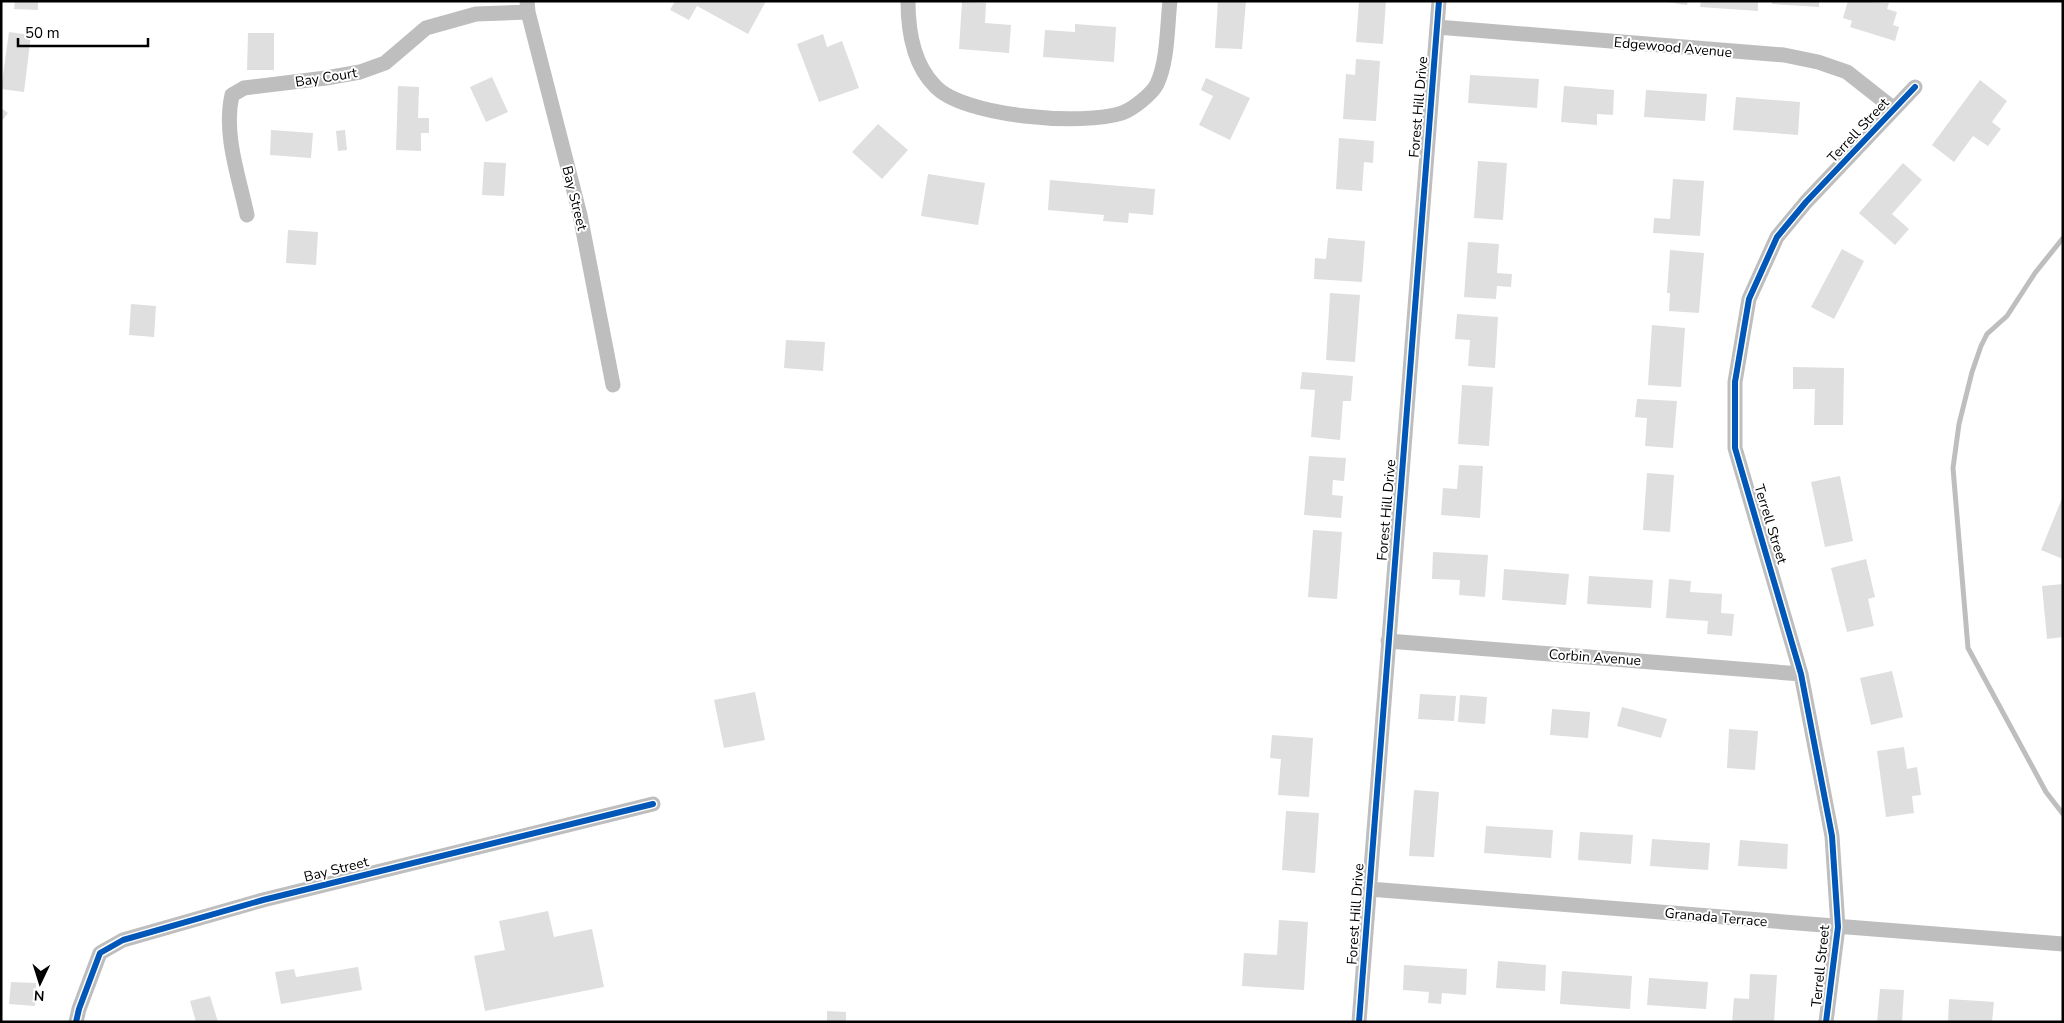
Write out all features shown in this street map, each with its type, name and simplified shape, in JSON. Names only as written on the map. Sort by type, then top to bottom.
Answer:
[{"type":"street","points":[[908,1],[909,34],[921,66],[935,87],[956,102],[992,111],[1036,117],[1094,119],[1124,113],[1142,100],[1156,85],[1164,58],[1170,1]]},
{"type":"street","name":"Forest Hill Drive","points":[[1359,1022],[1439,1]]},
{"type":"street","name":"Bay Court","points":[[247,215],[229,126],[229,110],[232,95],[244,88],[360,72],[385,63],[426,28],[476,14],[527,7]]},
{"type":"street","name":"Bay Street","points":[[527,7],[580,215],[613,386]]},
{"type":"street","name":"Edgewood Avenue","points":[[1437,27],[1793,57],[1818,62],[1847,72],[1894,109]]},
{"type":"street","name":"Terrell Street","points":[[1826,1022],[1838,927],[1832,836],[1801,674],[1735,448],[1735,382],[1749,299],[1777,237],[1915,88]]},
{"type":"street","name":"Corbin Avenue","points":[[1388,641],[1801,674]]},
{"type":"street","name":"Bay Street","points":[[76,1022],[78,1009],[100,953],[123,940],[263,900],[653,804]]},
{"type":"street","name":"Granada Terrace","points":[[1369,889],[2063,944]]},
{"type":"building","points":[[15,1],[38,1],[38,10],[14,9]]},
{"type":"building","points":[[675,1],[766,1],[748,34],[697,6],[689,20],[670,10]]},
{"type":"building","points":[[1218,1],[1246,1],[1242,49],[1215,48]]},
{"type":"building","points":[[1359,1],[1386,1],[1383,44],[1356,42]]},
{"type":"building","points":[[1659,1],[1688,1],[1687,5]]},
{"type":"building","points":[[1701,1],[1758,1],[1758,11],[1700,7]]},
{"type":"building","points":[[1772,1],[1819,1],[1819,7],[1772,4]]},
{"type":"building","points":[[1848,1],[1889,3],[1887,9],[1897,12],[1893,25],[1899,27],[1895,41],[1850,27],[1852,21],[1843,18]]},
{"type":"building","points":[[962,2],[986,3],[985,23],[1011,25],[1009,53],[959,49]]},
{"type":"building","points":[[1075,24],[1116,27],[1114,62],[1043,57],[1045,30],[1075,32]]},
{"type":"building","points":[[9,32],[31,35],[24,92],[1,89]]},
{"type":"building","points":[[248,33],[274,33],[274,70],[247,70]]},
{"type":"building","points":[[823,34],[827,47],[842,41],[859,88],[819,102],[797,44]]},
{"type":"building","points":[[1356,59],[1380,61],[1376,121],[1343,119],[1346,74],[1355,75]]},
{"type":"building","points":[[1470,75],[1539,79],[1537,108],[1468,103]]},
{"type":"building","points":[[492,77],[508,112],[486,122],[470,87]]},
{"type":"building","points":[[1206,78],[1250,98],[1230,140],[1199,125],[1213,96],[1201,90]]},
{"type":"building","points":[[1980,80],[2007,101],[1992,122],[2001,129],[1988,146],[1973,136],[1954,162],[1932,145]]},
{"type":"building","points":[[398,86],[419,87],[418,118],[429,118],[429,133],[421,133],[421,151],[396,150]]},
{"type":"building","points":[[1564,86],[1614,90],[1613,115],[1597,114],[1597,125],[1561,122]]},
{"type":"building","points":[[1646,90],[1707,94],[1705,121],[1644,117]]},
{"type":"building","points":[[1736,97],[1800,102],[1798,135],[1733,130]]},
{"type":"building","points":[[1,108],[8,113],[1,122]]},
{"type":"building","points":[[878,124],[908,150],[882,179],[852,152]]},
{"type":"building","points":[[271,130],[313,133],[311,158],[270,155]]},
{"type":"building","points":[[345,130],[347,150],[338,151],[336,131]]},
{"type":"building","points":[[1339,138],[1374,141],[1373,163],[1364,162],[1362,191],[1336,189]]},
{"type":"building","points":[[1478,161],[1507,163],[1503,220],[1474,218]]},
{"type":"building","points":[[484,162],[506,163],[504,196],[482,195]]},
{"type":"building","points":[[1903,163],[1922,180],[1892,214],[1909,229],[1895,245],[1859,213]]},
{"type":"building","points":[[928,174],[985,183],[978,225],[921,216]]},
{"type":"building","points":[[1673,179],[1704,181],[1700,236],[1653,233],[1654,218],[1670,219]]},
{"type":"building","points":[[1050,180],[1155,189],[1153,215],[1129,213],[1128,223],[1103,221],[1104,215],[1048,210]]},
{"type":"building","points":[[288,230],[318,232],[316,265],[286,263]]},
{"type":"building","points":[[1328,238],[1365,241],[1362,282],[1314,279],[1315,258],[1326,259]]},
{"type":"building","points":[[1468,242],[1499,244],[1497,273],[1512,274],[1511,287],[1497,286],[1496,299],[1464,297]]},
{"type":"building","points":[[1842,249],[1864,261],[1834,319],[1811,307]]},
{"type":"building","points":[[1670,250],[1704,253],[1699,313],[1669,311],[1670,293],[1667,293]]},
{"type":"building","points":[[1330,293],[1360,295],[1355,362],[1326,360]]},
{"type":"building","points":[[131,304],[156,306],[154,337],[129,335]]},
{"type":"building","points":[[1457,314],[1498,317],[1495,368],[1468,366],[1470,340],[1455,339]]},
{"type":"building","points":[[1652,325],[1685,328],[1681,387],[1648,385]]},
{"type":"building","points":[[786,340],[825,342],[823,371],[784,368]]},
{"type":"building","points":[[1793,367],[1844,368],[1843,425],[1814,425],[1815,389],[1793,389]]},
{"type":"building","points":[[1302,372],[1353,376],[1351,401],[1343,401],[1340,440],[1311,437],[1315,390],[1300,389]]},
{"type":"building","points":[[1462,385],[1493,387],[1489,446],[1458,444]]},
{"type":"building","points":[[1637,399],[1677,401],[1673,448],[1645,446],[1647,418],[1635,417]]},
{"type":"building","points":[[1309,456],[1346,458],[1344,481],[1333,480],[1332,495],[1343,496],[1341,518],[1304,515]]},
{"type":"building","points":[[1459,465],[1483,466],[1480,518],[1441,515],[1443,488],[1457,489]]},
{"type":"building","points":[[1647,473],[1674,475],[1670,532],[1643,530]]},
{"type":"building","points":[[1840,476],[1853,541],[1825,547],[1811,482]]},
{"type":"building","points":[[2063,496],[2063,559],[2041,550]]},
{"type":"building","points":[[1313,530],[1342,532],[1337,599],[1308,597]]},
{"type":"building","points":[[1433,552],[1488,555],[1485,597],[1459,595],[1460,580],[1432,579]]},
{"type":"building","points":[[1866,559],[1875,597],[1868,599],[1874,626],[1847,632],[1831,568]]},
{"type":"building","points":[[1504,569],[1569,574],[1566,605],[1502,600]]},
{"type":"building","points":[[1589,576],[1653,580],[1651,608],[1587,604]]},
{"type":"building","points":[[1669,579],[1691,581],[1690,592],[1722,594],[1721,613],[1734,614],[1732,636],[1707,634],[1708,621],[1666,618]]},
{"type":"building","points":[[2063,584],[2063,637],[2047,639],[2042,586]]},
{"type":"building","points":[[1892,671],[1903,717],[1871,725],[1860,678]]},
{"type":"building","points":[[755,692],[765,740],[724,748],[714,700]]},
{"type":"building","points":[[1420,694],[1456,696],[1454,721],[1418,719]]},
{"type":"building","points":[[1460,695],[1487,697],[1485,724],[1458,722]]},
{"type":"building","points":[[1622,707],[1667,719],[1661,738],[1617,726]]},
{"type":"building","points":[[1552,709],[1590,712],[1588,738],[1550,735]]},
{"type":"building","points":[[1729,729],[1758,731],[1755,770],[1727,768]]},
{"type":"building","points":[[1272,735],[1313,738],[1309,797],[1278,795],[1281,759],[1270,758]]},
{"type":"building","points":[[1904,747],[1907,769],[1917,767],[1921,795],[1912,796],[1914,813],[1886,817],[1877,751]]},
{"type":"building","points":[[1414,790],[1439,792],[1434,857],[1409,856]]},
{"type":"building","points":[[1286,811],[1319,813],[1315,873],[1282,870]]},
{"type":"building","points":[[1486,826],[1553,830],[1551,858],[1484,853]]},
{"type":"building","points":[[1580,832],[1633,835],[1631,864],[1578,860]]},
{"type":"building","points":[[1652,839],[1710,843],[1708,870],[1650,866]]},
{"type":"building","points":[[1740,840],[1788,844],[1787,869],[1738,866]]},
{"type":"building","points":[[548,911],[554,937],[592,929],[604,987],[485,1011],[474,956],[505,950],[499,921]]},
{"type":"building","points":[[1279,920],[1308,922],[1304,990],[1242,986],[1244,953],[1277,955]]},
{"type":"building","points":[[1498,961],[1546,965],[1545,991],[1496,988]]},
{"type":"building","points":[[1404,965],[1467,969],[1466,995],[1442,993],[1441,1004],[1428,1003],[1429,992],[1403,990]]},
{"type":"building","points":[[358,967],[362,990],[281,1004],[275,972],[294,969],[296,977]]},
{"type":"building","points":[[1562,971],[1632,976],[1630,1009],[1560,1004]]},
{"type":"building","points":[[1750,974],[1777,975],[1774,1022],[1732,1022],[1734,998],[1749,999]]},
{"type":"building","points":[[1649,978],[1708,982],[1706,1009],[1647,1005]]},
{"type":"building","points":[[11,982],[36,983],[35,1006],[9,1004]]},
{"type":"building","points":[[1880,989],[1904,990],[1902,1022],[1877,1022]]},
{"type":"building","points":[[210,996],[218,1022],[196,1022],[190,1001]]},
{"type":"building","points":[[1949,999],[1994,1002],[1992,1022],[1948,1022]]},
{"type":"building","points":[[827,1011],[846,1012],[846,1022],[827,1022]]},
{"type":"waterway","points":[[2063,238],[2035,273],[2007,316],[1987,334],[1981,346],[1972,372],[1959,424],[1953,468],[1968,648],[2046,792],[2063,814]]},
{"type":"cycle path","points":[[1359,1022],[1439,1]]},
{"type":"cycle path","points":[[1826,1022],[1838,927],[1832,836],[1801,674],[1735,448],[1735,382],[1749,299],[1777,237],[1806,202],[1915,87]]},
{"type":"cycle path","points":[[76,1022],[100,953],[123,940],[263,900],[653,804]]}]
